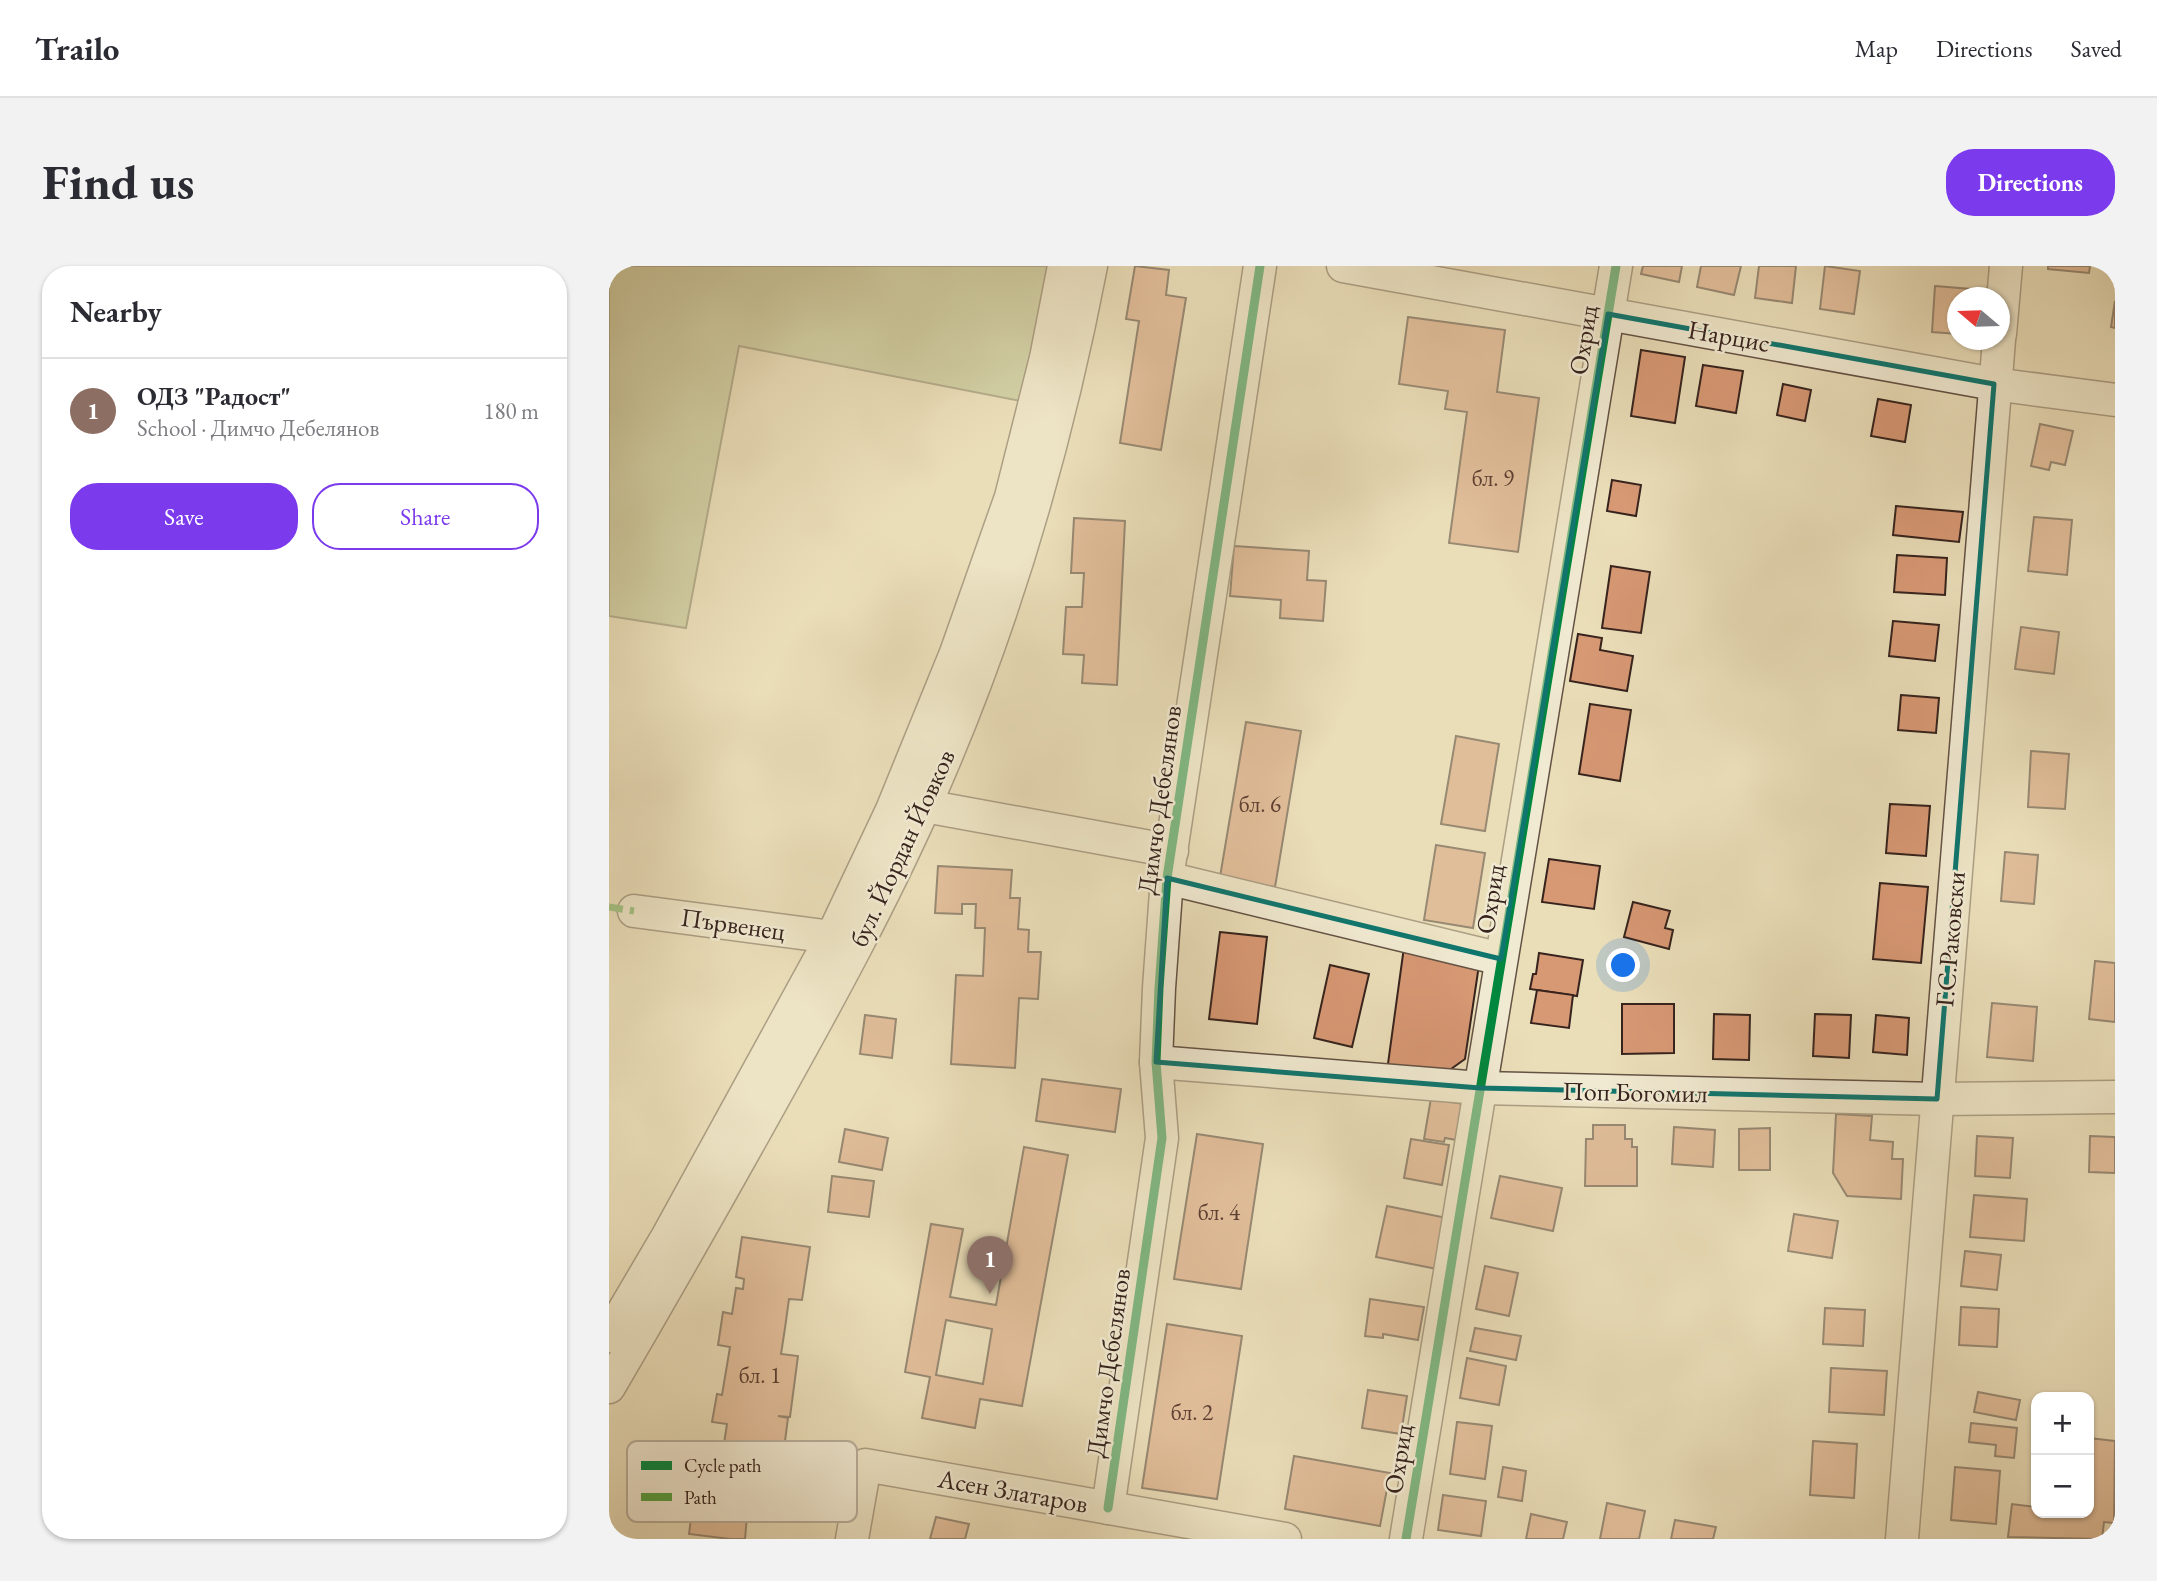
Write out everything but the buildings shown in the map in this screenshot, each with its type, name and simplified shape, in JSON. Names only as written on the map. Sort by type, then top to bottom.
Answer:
[{"type":"street","name":"бул. Йордан Йовков","points":[[609,1336],[670,1234],[832,937],[893,810],[956,653],[1011,497],[1046,358],[1064,266]]},
{"type":"street","name":"бул. Йордан Йовков","points":[[609,1387],[693,1244],[859,944],[925,806],[984,662],[1035,502],[1072,363],[1091,266]]},
{"type":"street","name":"Димчо Дебелянов","points":[[1108,1508],[1162,1138],[1156,1062],[1159,988],[1170,865],[1260,266]]},
{"type":"street","name":"Нарцис","points":[[1343,266],[1994,384],[2115,400]]},
{"type":"street","name":"Охрид","points":[[1406,1539],[1616,266]]},
{"type":"street","points":[[2004,287],[2006,266]]},
{"type":"street","name":"Г.С.Раковски","points":[[1902,1539],[1998,350]]},
{"type":"street","points":[[925,806],[1170,865],[1501,959]]},
{"type":"street","name":"Първенец","points":[[634,911],[832,937]]},
{"type":"street","name":"Поп Богомил","points":[[1156,1062],[1480,1088],[1937,1099],[2115,1097]]},
{"type":"street","name":"Асен Златаров","points":[[857,1511],[865,1465],[1285,1539]]},
{"type":"highlighted area","points":[[1608,314],[1994,384],[1937,1099],[1480,1088],[1156,1062],[1167,878],[1501,959]]},
{"type":"green space","points":[[609,266],[1051,266],[1021,401],[739,346],[686,628],[609,616]]},
{"type":"marked path","points":[[609,907],[634,911]]},
{"type":"cycle path","points":[[1108,1508],[1162,1138],[1156,1062],[1167,878],[1260,266]]},
{"type":"cycle path","points":[[1406,1539],[1616,266]]},
{"type":"place","name":"ОДЗ \"Радост\"","points":[[990,1294]]}]
